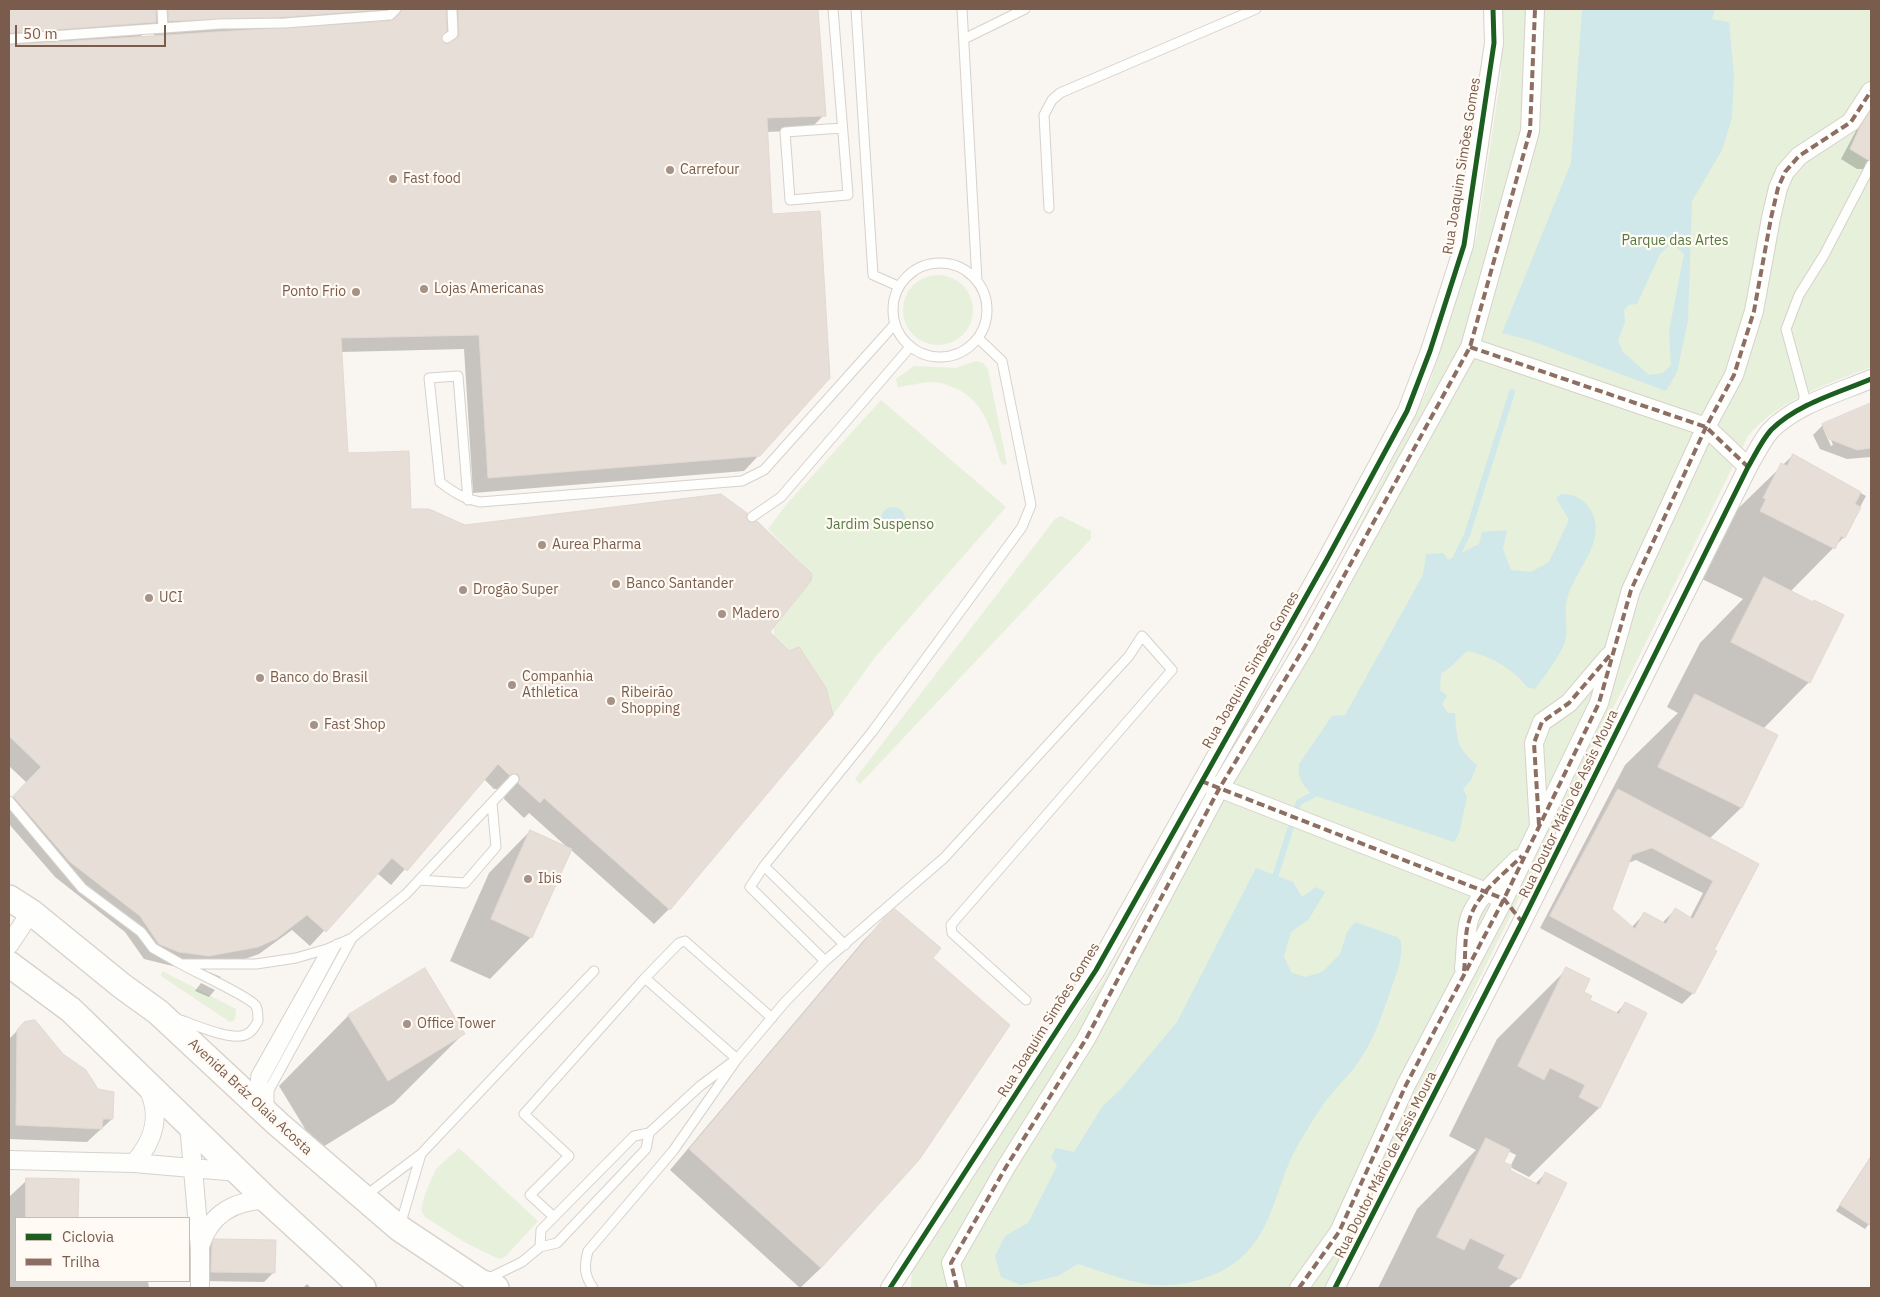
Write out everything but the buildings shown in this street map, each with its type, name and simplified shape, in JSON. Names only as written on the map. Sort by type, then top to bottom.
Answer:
[{"type":"street","name":"Rua Joaquim Simões Gomes","points":[[890,1288],[1096,970],[1327,559],[1397,428],[1430,351],[1464,245],[1494,43],[1493,9]]},
{"type":"street","points":[[957,1288],[951,1263],[1006,1167],[1086,1038],[1219,789],[1307,643],[1470,347],[1530,131],[1536,9]]},
{"type":"street","points":[[1299,1288],[1339,1232],[1406,1085],[1504,899],[1599,703],[1631,590],[1706,428],[1734,376],[1748,329],[1778,188],[1785,172],[1799,156],[1851,122],[1871,91]]},
{"type":"street","points":[[1470,347],[1706,428],[1748,467]]},
{"type":"street","name":"Rua Doutor Mário de Assis Moura","points":[[1336,1288],[1522,922],[1748,467],[1770,431],[1803,407],[1871,379]]},
{"type":"street","points":[[1539,827],[1534,743],[1542,722],[1569,703],[1614,650]]},
{"type":"street","points":[[1201,781],[1504,899]]},
{"type":"street","points":[[1464,976],[1469,921],[1486,892],[1528,850]]},
{"type":"street","name":"Avenida Bráz Olaia Acosta","points":[[9,898],[31,912],[122,986],[158,1012],[268,1114],[362,1198],[399,1228],[488,1285]]},
{"type":"street","points":[[9,944],[31,912]]},
{"type":"street","points":[[9,964],[71,1010],[267,1200],[363,1288]]},
{"type":"street","points":[[134,1163],[150,1141],[155,1122],[153,1102],[141,1078]]},
{"type":"street","points":[[188,1124],[200,1249],[200,1288]]},
{"type":"street","points":[[9,1160],[134,1163],[238,1172]]},
{"type":"street","points":[[200,1249],[204,1234],[224,1211],[244,1202],[267,1200]]},
{"type":"lane","points":[[162,9],[163,28]]},
{"type":"lane","points":[[9,39],[390,15],[396,9]]},
{"type":"lane","points":[[447,38],[453,34],[452,9]]},
{"type":"lane","points":[[833,9],[848,195],[790,200],[785,132],[842,128]]},
{"type":"lane","points":[[856,9],[873,275],[898,286]]},
{"type":"lane","points":[[962,9],[977,281]]},
{"type":"lane","points":[[964,38],[1026,9]]},
{"type":"lane","points":[[1049,208],[1044,115],[1052,100],[1060,93],[1256,9]]},
{"type":"lane","points":[[1803,407],[1804,395],[1786,329],[1799,295],[1824,255],[1871,165]]},
{"type":"lane","points":[[936,262],[952,264],[966,270],[977,281],[985,294],[987,310],[985,325],[978,338],[968,349],[954,356],[938,358],[923,355],[910,348],[900,338],[894,325],[892,312],[893,298],[898,286],[908,274],[922,266],[936,262]]},
{"type":"lane","points":[[468,500],[458,376],[428,378],[440,482],[457,495],[468,500],[480,502],[742,481],[764,470],[894,325]]},
{"type":"lane","points":[[825,960],[750,888],[764,866],[872,732],[1022,527],[1031,505],[1002,361],[978,338]]},
{"type":"lane","points":[[752,517],[781,497],[910,348]]},
{"type":"lane","points":[[593,1288],[588,1281],[584,1266],[588,1251],[673,1151],[737,1059],[825,960],[845,945],[944,858],[1068,725],[1129,656],[1142,636],[1172,670],[951,924],[952,933],[1026,1000]]},
{"type":"lane","points":[[268,1114],[269,1090],[352,938],[406,894],[514,779]]},
{"type":"lane","points":[[9,801],[82,888],[141,932],[153,948],[213,982],[246,996],[256,1006],[258,1021],[245,1035],[237,1036],[224,1034],[158,1012]]},
{"type":"lane","points":[[419,880],[465,883],[496,847],[492,803]]},
{"type":"lane","points":[[764,866],[845,945]]},
{"type":"lane","points":[[181,964],[256,964],[296,958],[326,949],[338,942],[352,938]]},
{"type":"lane","points":[[554,1217],[530,1195],[569,1156],[524,1114],[678,943],[685,941],[772,1018]]},
{"type":"lane","points":[[268,1114],[261,1103],[262,1081],[338,942]]},
{"type":"lane","points":[[268,1114],[253,1092],[256,1074],[326,949]]},
{"type":"lane","points":[[362,1198],[421,1154],[594,971]]},
{"type":"lane","points":[[645,978],[737,1059]]},
{"type":"lane","points":[[540,1247],[541,1230],[634,1136],[649,1133],[700,1086],[737,1059]]},
{"type":"lane","points":[[488,1285],[540,1247],[557,1243],[646,1149],[649,1133]]},
{"type":"lane","points":[[399,1228],[421,1154]]},
{"type":"green space","name":"Parque das Artes","points":[[1502,9],[1871,9],[1871,367],[1790,402],[1761,423],[1748,436],[1326,1288],[911,1288],[912,1265],[1103,981],[1341,563],[1428,388],[1477,234],[1501,75]]},
{"type":"green space","points":[[938,275],[951,278],[963,285],[970,297],[973,310],[970,323],[963,335],[951,342],[938,345],[925,342],[913,335],[906,323],[903,310],[906,297],[913,285],[925,278]]},
{"type":"green space","points":[[976,361],[983,363],[988,369],[1007,464],[1005,465],[1001,463],[991,430],[981,410],[966,394],[936,382],[898,387],[896,379],[914,366],[956,368]]},
{"type":"green space","name":"Jardim Suspenso","points":[[881,400],[1006,507],[876,656],[833,715],[826,688],[799,648],[789,651],[774,636],[774,627],[811,581],[812,574],[768,529],[786,505]]},
{"type":"green space","points":[[1061,516],[1091,531],[1091,539],[860,784],[855,779],[1055,519]]},
{"type":"green space","points":[[162,971],[236,1009],[235,1020],[230,1022],[161,976]]},
{"type":"green space","points":[[459,1148],[538,1221],[505,1257],[499,1259],[466,1243],[425,1217],[421,1210],[425,1194],[436,1169]]},
{"type":"water","points":[[1582,9],[1715,9],[1712,19],[1729,22],[1734,75],[1732,118],[1722,150],[1692,201],[1688,321],[1677,372],[1666,391],[1529,340],[1502,333],[1571,163]],"holes":[[[1670,245],[1676,247],[1684,254],[1669,331],[1671,365],[1663,373],[1649,375],[1623,352],[1618,341],[1625,322],[1624,310],[1629,305],[1637,304],[1660,254]]]},
{"type":"water","points":[[1561,494],[1582,500],[1594,517],[1596,528],[1590,551],[1568,596],[1565,643],[1553,664],[1535,689],[1527,687],[1522,680],[1501,664],[1485,656],[1468,651],[1441,673],[1440,690],[1447,696],[1442,704],[1448,713],[1455,713],[1456,730],[1461,748],[1477,765],[1471,780],[1463,789],[1467,797],[1459,834],[1454,842],[1313,795],[1302,781],[1299,773],[1299,764],[1332,716],[1345,715],[1423,575],[1426,554],[1443,553],[1448,560],[1479,544],[1482,532],[1507,530],[1503,549],[1511,570],[1531,572],[1549,562],[1569,520],[1556,498]]},
{"type":"water","points":[[893,507],[898,508],[904,514],[904,524],[898,530],[893,531],[888,530],[882,524],[881,519],[882,514],[888,508]]},
{"type":"water","points":[[1256,868],[1293,882],[1302,897],[1316,887],[1325,892],[1309,919],[1291,932],[1284,956],[1291,972],[1305,977],[1322,972],[1340,954],[1347,932],[1355,922],[1397,937],[1401,941],[1397,971],[1382,1015],[1370,1042],[1357,1064],[1332,1093],[1299,1143],[1262,1231],[1252,1246],[1238,1260],[1220,1272],[1200,1280],[1182,1284],[1148,1284],[1132,1281],[1078,1264],[1058,1276],[1021,1285],[1001,1277],[995,1256],[1005,1236],[1028,1223],[1057,1166],[1051,1157],[1056,1148],[1074,1152],[1102,1107],[1121,1089],[1177,1022]]},
{"type":"waterway","points":[[1453,563],[1467,535],[1512,392]]},
{"type":"waterway","points":[[1297,807],[1299,802],[1313,795],[1319,789]]},
{"type":"waterway","points":[[1273,883],[1291,827]]},
{"type":"marked path","points":[[957,1288],[951,1263],[1006,1167],[1086,1039],[1219,789],[1307,643],[1470,347],[1530,131],[1535,9]]},
{"type":"marked path","points":[[1299,1288],[1339,1232],[1406,1085],[1504,899],[1599,703],[1631,590],[1706,427],[1734,375],[1754,311],[1771,218],[1778,188],[1785,172],[1799,156],[1851,122],[1871,91]]},
{"type":"marked path","points":[[1470,347],[1706,427],[1748,467]]},
{"type":"marked path","points":[[1539,825],[1534,743],[1542,722],[1569,703],[1611,654]]},
{"type":"marked path","points":[[1201,781],[1504,899],[1522,922]]},
{"type":"marked path","points":[[1464,971],[1466,933],[1473,911],[1491,885],[1522,856]]},
{"type":"cycle path","points":[[890,1288],[1096,970],[1327,559],[1407,411],[1430,351],[1464,245],[1494,43],[1493,9]]},
{"type":"cycle path","points":[[1335,1288],[1522,922],[1759,448],[1771,430],[1793,413],[1818,400],[1871,379]]},
{"type":"place","name":"Carrefour","points":[[670,170]]},
{"type":"place","name":"Fast food","points":[[393,179]]},
{"type":"place","name":"Lojas Americanas","points":[[424,289]]},
{"type":"place","name":"Ponto Frio","points":[[356,292]]},
{"type":"place","name":"Aurea Pharma","points":[[542,545]]},
{"type":"place","name":"Banco Santander","points":[[616,584]]},
{"type":"place","name":"Drogão Super","points":[[463,590]]},
{"type":"place","name":"UCI","points":[[149,598]]},
{"type":"place","name":"Madero","points":[[722,614]]},
{"type":"place","name":"Banco do Brasil","points":[[260,678]]},
{"type":"place","name":"Companhia Athletica","points":[[512,685]]},
{"type":"place","name":"Ribeirão Shopping","points":[[611,701]]},
{"type":"place","name":"Fast Shop","points":[[314,725]]},
{"type":"place","name":"Ibis","points":[[528,879]]},
{"type":"place","name":"Office Tower","points":[[407,1024]]}]
